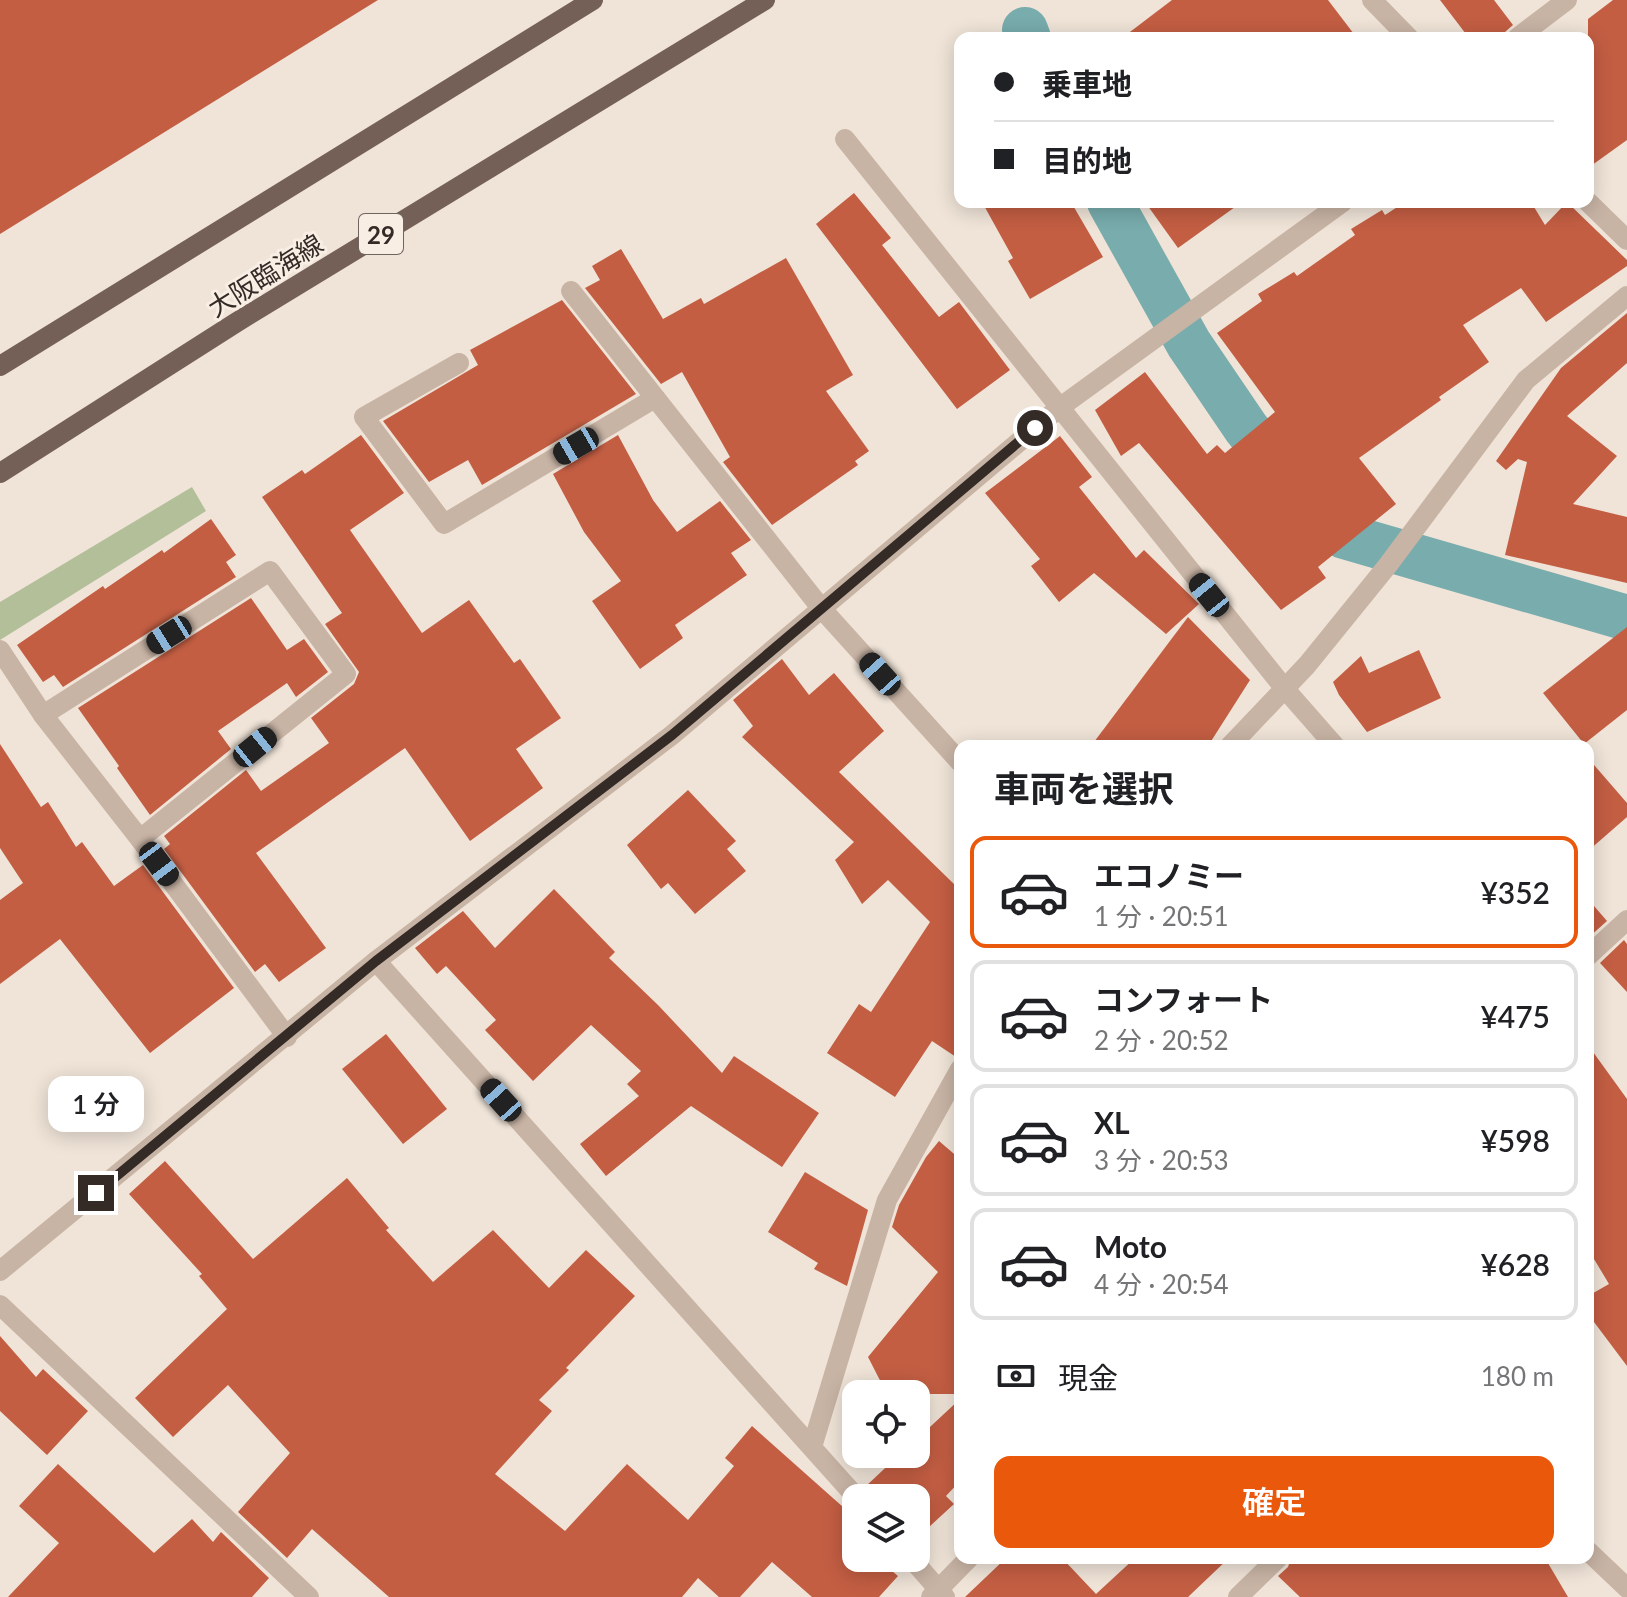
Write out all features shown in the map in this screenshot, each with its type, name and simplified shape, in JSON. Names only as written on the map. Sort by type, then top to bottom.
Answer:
[{"type":"main road","points":[[0,366],[593,0]]},
{"type":"main road","name":"大阪臨海線","points":[[0,473],[237,322],[765,0]]},
{"type":"street","points":[[1372,0],[1403,32]]},
{"type":"street","points":[[1525,32],[1567,0]]},
{"type":"street","points":[[845,139],[1285,689],[1330,740]]},
{"type":"street","points":[[0,1271],[376,961],[672,735],[1059,408],[1335,208]]},
{"type":"street","points":[[1594,208],[1627,240]]},
{"type":"street","points":[[571,291],[821,608],[954,755]]},
{"type":"street","points":[[1236,740],[1307,665],[1388,565],[1526,380],[1627,296]]},
{"type":"street","points":[[459,363],[364,417],[444,524],[655,398]]},
{"type":"street","points":[[43,715],[270,571],[346,674],[140,839]]},
{"type":"street","points":[[0,650],[43,715],[140,839],[287,1037]]},
{"type":"street","points":[[1594,950],[1627,920]]},
{"type":"street","points":[[376,961],[845,1484]]},
{"type":"street","points":[[812,1447],[887,1200],[954,1080]]},
{"type":"street","points":[[0,1305],[309,1597]]},
{"type":"street","points":[[1594,1557],[1627,1588]]},
{"type":"street","points":[[922,1572],[938,1594],[964,1564]]},
{"type":"street","points":[[1238,1597],[1272,1564]]},
{"type":"green space","points":[[192,487],[206,511],[0,640],[0,602]]},
{"type":"building","points":[[0,0],[378,0],[0,234]]},
{"type":"building","points":[[1172,0],[1328,0],[1352,32],[1130,32]]},
{"type":"building","points":[[1440,0],[1494,0],[1513,25],[1505,32],[1464,32]]},
{"type":"building","points":[[1613,0],[1627,0],[1627,140],[1594,164],[1594,32],[1588,32],[1588,19]]},
{"type":"building","points":[[854,193],[891,238],[882,245],[939,317],[959,302],[1010,370],[957,409],[816,224]]},
{"type":"building","points":[[985,208],[1074,208],[1103,257],[1030,299],[1008,261],[1013,258]]},
{"type":"building","points":[[1149,208],[1234,208],[1178,248]]},
{"type":"building","points":[[1396,208],[1535,208],[1545,225],[1561,208],[1573,208],[1627,260],[1627,266],[1546,322],[1521,288],[1463,325],[1489,362],[1359,458],[1396,504],[1318,567],[1326,578],[1281,610],[1139,443],[1121,456],[1095,410],[1145,372],[1207,454],[1217,445],[1225,453],[1275,412],[1217,333],[1262,301],[1258,294],[1294,272],[1297,276],[1355,235],[1351,229],[1382,210],[1385,215]]},
{"type":"building","points":[[621,249],[663,319],[701,298],[704,304],[786,258],[853,375],[826,391],[869,451],[855,461],[858,465],[772,525],[723,462],[730,457],[682,372],[661,384],[585,288],[600,280],[592,266]]},
{"type":"building","points":[[562,300],[636,394],[482,485],[468,460],[429,482],[383,421],[478,365],[470,350]]},
{"type":"building","points":[[1627,313],[1627,363],[1567,416],[1617,456],[1573,504],[1627,517],[1627,583],[1505,555],[1527,462],[1518,459],[1506,470],[1496,461],[1561,368]]},
{"type":"building","points":[[361,435],[404,493],[350,530],[422,633],[469,600],[514,663],[520,659],[561,718],[516,749],[543,788],[470,841],[405,748],[256,853],[326,948],[279,982],[265,964],[255,972],[164,849],[170,844],[164,836],[246,770],[261,791],[329,743],[311,718],[354,684],[359,672],[325,624],[342,613],[262,497],[302,470],[305,474]]},
{"type":"building","points":[[618,435],[653,500],[677,532],[720,501],[751,540],[731,553],[747,575],[675,625],[683,638],[640,669],[592,601],[621,581],[584,532],[553,474]]},
{"type":"building","points":[[1060,436],[1092,477],[1079,487],[1136,558],[1144,550],[1199,604],[1166,634],[1094,573],[1059,602],[1031,566],[1040,559],[985,493]]},
{"type":"building","points":[[211,519],[236,555],[226,562],[236,577],[63,687],[54,675],[43,682],[17,645],[103,586],[105,589],[162,550],[164,553]]},
{"type":"building","points":[[251,598],[287,650],[304,639],[328,672],[296,697],[287,683],[218,731],[231,749],[150,815],[78,708]]},
{"type":"building","points":[[1188,617],[1250,680],[1212,740],[1096,740]]},
{"type":"building","points":[[1627,627],[1627,710],[1589,740],[1581,740],[1543,693]]},
{"type":"building","points":[[1419,650],[1441,698],[1367,732],[1333,682],[1361,656],[1369,673]]},
{"type":"building","points":[[782,659],[809,695],[834,673],[884,731],[839,772],[954,884],[954,1056],[932,1041],[895,1097],[827,1053],[859,1004],[871,1012],[930,922],[888,880],[862,904],[835,860],[854,842],[742,737],[753,726],[733,700]]},
{"type":"building","points":[[0,744],[41,807],[48,802],[76,847],[82,842],[114,886],[143,865],[234,988],[150,1053],[60,939],[0,984],[0,900],[23,883],[0,848]]},
{"type":"building","points":[[1594,765],[1627,803],[1627,817],[1594,846]]},
{"type":"building","points":[[688,790],[736,841],[727,849],[746,871],[695,914],[668,883],[661,889],[627,845]]},
{"type":"building","points":[[554,889],[615,952],[609,958],[722,1073],[734,1056],[819,1113],[782,1167],[691,1106],[606,1176],[580,1144],[639,1096],[627,1084],[641,1071],[591,1025],[533,1081],[485,1030],[496,1020],[446,966],[437,974],[415,948],[463,911],[495,948]]},
{"type":"building","points":[[1594,906],[1607,921],[1594,933]]},
{"type":"building","points":[[1624,940],[1627,944],[1627,992],[1600,963]]},
{"type":"building","points":[[386,1034],[447,1109],[403,1144],[342,1069]]},
{"type":"building","points":[[1594,1053],[1627,1099],[1627,1366],[1594,1322],[1594,1293],[1609,1284],[1594,1259]]},
{"type":"building","points":[[939,1141],[954,1154],[954,1394],[930,1394],[930,1380],[880,1380],[868,1357],[938,1272],[892,1227],[899,1205],[926,1157]]},
{"type":"building","points":[[165,1161],[253,1259],[347,1178],[389,1228],[386,1230],[433,1282],[493,1230],[549,1288],[586,1250],[635,1296],[539,1400],[552,1411],[495,1474],[565,1531],[627,1464],[688,1520],[734,1466],[725,1458],[752,1426],[842,1506],[842,1572],[893,1572],[898,1576],[879,1597],[812,1597],[772,1562],[740,1597],[719,1597],[698,1578],[682,1597],[389,1597],[312,1529],[287,1558],[238,1512],[290,1453],[228,1385],[173,1437],[135,1398],[227,1309],[199,1276],[202,1274],[129,1194]]},
{"type":"building","points":[[805,1172],[868,1210],[847,1286],[814,1269],[818,1263],[768,1232]]},
{"type":"building","points":[[0,1336],[36,1377],[43,1369],[88,1411],[47,1455],[0,1411]]},
{"type":"building","points":[[954,1405],[954,1487],[946,1496],[954,1504],[930,1526],[930,1484],[868,1484],[885,1468],[930,1468],[930,1427]]},
{"type":"building","points":[[58,1464],[154,1553],[192,1519],[213,1542],[221,1532],[269,1578],[252,1597],[8,1597],[59,1543],[19,1506]]},
{"type":"building","points":[[1000,1564],[1068,1564],[1096,1594],[1128,1564],[1223,1564],[1188,1597],[965,1597]]},
{"type":"building","points":[[1289,1564],[1549,1564],[1568,1597],[1300,1597],[1278,1576]]},
{"type":"waterway","points":[[1113,208],[1189,344],[1246,428],[1313,513],[1344,536],[1627,618]]},
{"type":"route","points":[[96,1193],[376,961],[672,735],[1035,428]]}]
